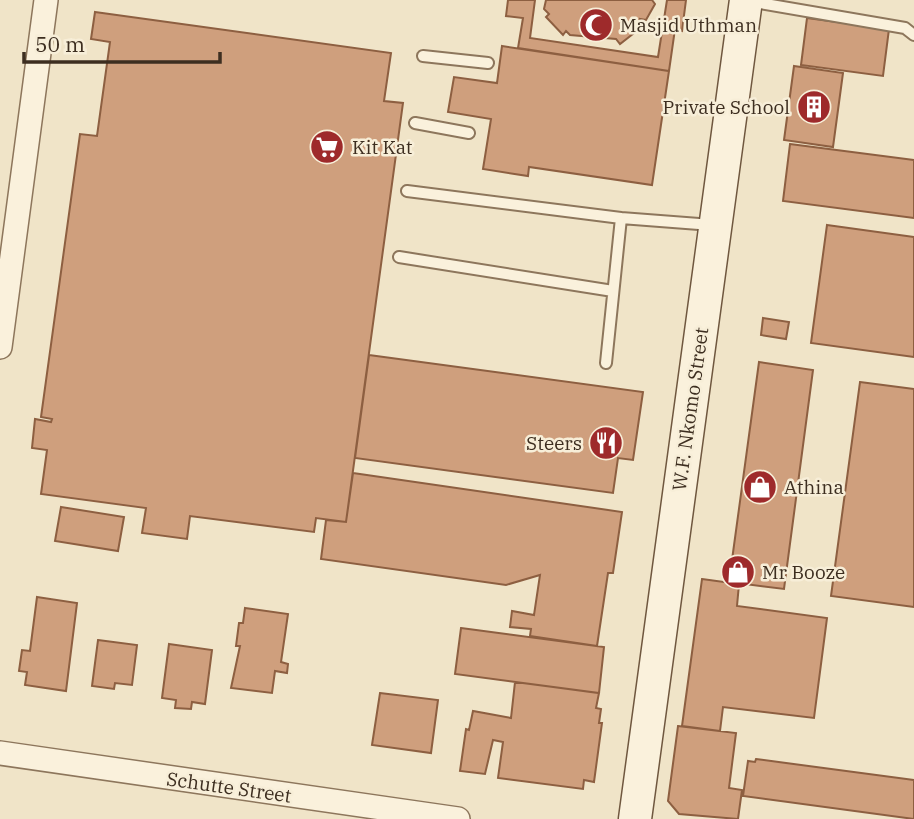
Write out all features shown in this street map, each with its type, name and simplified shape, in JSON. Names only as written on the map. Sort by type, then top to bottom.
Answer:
[{"type":"main road","name":"W.F. Nkomo Street","points":[[635,819],[746,1]]},
{"type":"street","points":[[0,346],[46,0]]},
{"type":"street","name":"Schutte Street","points":[[0,753],[458,819]]},
{"type":"lane","points":[[746,1],[905,28],[914,36]]},
{"type":"lane","points":[[423,55],[488,63]]},
{"type":"lane","points":[[415,123],[469,133]]},
{"type":"lane","points":[[407,191],[621,218],[715,226]]},
{"type":"lane","points":[[606,363],[621,218]]},
{"type":"lane","points":[[399,257],[613,291]]},
{"type":"building","points":[[508,0],[535,0],[530,38],[658,57],[667,0],[686,0],[682,31],[675,29],[669,71],[518,48],[523,18],[506,16]]},
{"type":"building","name":"Masjid Uthman","points":[[546,0],[652,0],[655,4],[646,20],[640,19],[638,30],[620,44],[616,39],[570,35],[566,31],[563,35],[546,17],[549,14],[544,9]]},
{"type":"building","points":[[95,12],[391,53],[384,101],[403,103],[346,522],[316,518],[314,532],[190,516],[187,539],[142,533],[146,508],[41,494],[47,450],[32,448],[35,419],[51,422],[52,419],[41,417],[80,134],[97,136],[110,42],[91,39]]},
{"type":"building","points":[[807,18],[889,29],[883,76],[801,65]]},
{"type":"building","points":[[502,46],[669,71],[652,185],[529,167],[528,176],[483,169],[491,119],[448,112],[454,77],[497,83]]},
{"type":"building","name":"Private School","points":[[794,66],[843,73],[833,147],[784,140]]},
{"type":"building","points":[[790,144],[914,160],[914,218],[783,201]]},
{"type":"building","points":[[827,225],[914,237],[914,357],[811,343]]},
{"type":"building","points":[[763,318],[789,322],[786,339],[761,335]]},
{"type":"building","points":[[369,355],[643,392],[633,460],[618,458],[613,493],[355,458]]},
{"type":"building","points":[[759,362],[813,370],[784,589],[729,582]]},
{"type":"building","points":[[860,382],[914,389],[914,607],[831,596]]},
{"type":"building","points":[[353,473],[622,512],[613,573],[608,573],[597,646],[530,636],[531,629],[510,627],[512,611],[534,615],[540,575],[506,585],[321,559],[326,520],[346,522]]},
{"type":"building","points":[[61,507],[124,517],[118,551],[55,541]]},
{"type":"building","points":[[702,579],[739,584],[737,606],[827,618],[814,718],[723,707],[720,731],[682,726]]},
{"type":"building","points":[[37,597],[77,603],[66,691],[25,685],[27,672],[19,671],[22,650],[30,651]]},
{"type":"building","points":[[245,608],[288,614],[281,662],[288,664],[287,673],[275,671],[272,693],[231,688],[240,646],[236,646],[239,623],[243,623]]},
{"type":"building","points":[[461,628],[604,647],[599,693],[455,674]]},
{"type":"building","points":[[98,640],[137,645],[132,685],[115,683],[114,689],[92,686]]},
{"type":"building","points":[[169,644],[212,650],[205,704],[192,702],[191,709],[175,708],[176,700],[162,698]]},
{"type":"building","points":[[515,682],[599,693],[596,708],[601,709],[599,723],[602,723],[594,782],[584,780],[583,789],[498,778],[503,742],[493,740],[485,774],[460,771],[466,729],[469,730],[473,711],[511,718]]},
{"type":"building","points":[[380,693],[438,700],[431,753],[372,745]]},
{"type":"building","points":[[678,726],[736,733],[729,788],[742,790],[738,819],[679,814],[668,801]]},
{"type":"building","points":[[756,759],[914,780],[914,819],[743,796],[748,761],[755,762]]},
{"type":"place","name":"Masjid Uthman","points":[[596,25]]},
{"type":"place","name":"Private School","points":[[814,107]]},
{"type":"place","name":"Kit Kat","points":[[327,147]]},
{"type":"place","name":"Steers","points":[[606,443]]},
{"type":"place","name":"Athina","points":[[760,487]]},
{"type":"place","name":"Mr Booze","points":[[738,572]]}]
